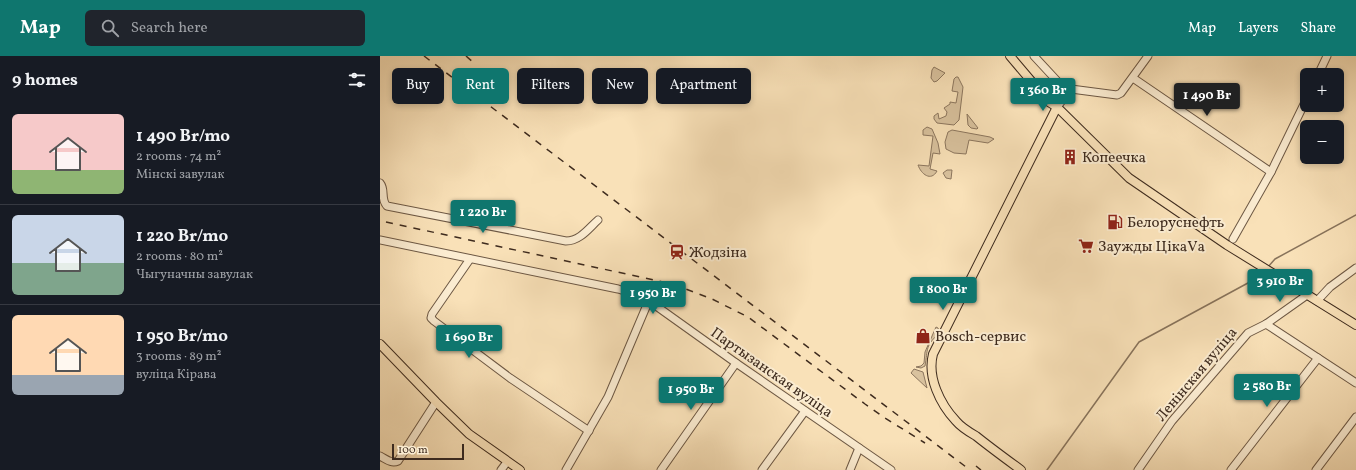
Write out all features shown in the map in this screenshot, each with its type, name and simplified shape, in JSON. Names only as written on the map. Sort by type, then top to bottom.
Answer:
[{"type":"main road","points":[[1010,56],[1049,102],[1057,107],[1129,178],[1226,245],[1356,325]]},
{"type":"main road","points":[[1015,56],[1053,100],[1057,107]]},
{"type":"main road","points":[[1021,470],[956,422],[944,405],[935,386],[931,371],[931,362],[933,354],[1057,107]]},
{"type":"main road","points":[[380,344],[469,434],[520,470]]},
{"type":"street","points":[[1034,56],[1059,83],[1071,89],[1117,95],[1133,78],[1148,56]]},
{"type":"street","points":[[1321,68],[1327,56]]},
{"type":"street","points":[[1133,78],[1271,172]]},
{"type":"street","points":[[1057,107],[1071,89]]},
{"type":"street","points":[[1233,240],[1271,172],[1300,112]]},
{"type":"street","points":[[380,183],[383,189],[382,199],[387,206],[566,241],[572,241],[578,238],[598,220]]},
{"type":"street","name":"Партызанская вуліца","points":[[380,240],[618,289],[638,295],[649,300],[736,363],[891,470]]},
{"type":"street","points":[[470,259],[432,314],[434,321],[510,378],[589,431]]},
{"type":"street","points":[[1316,301],[1348,272],[1356,269]]},
{"type":"street","name":"Ленінская вуліца","points":[[1138,470],[1172,421],[1248,333],[1266,324],[1307,295]]},
{"type":"street","points":[[566,470],[608,397],[649,300]]},
{"type":"street","points":[[1266,324],[1356,383]]},
{"type":"street","points":[[1231,470],[1318,358]]},
{"type":"street","points":[[661,470],[736,363]]},
{"type":"street","points":[[380,456],[391,462],[398,461],[436,402]]},
{"type":"street","points":[[762,470],[805,411]]},
{"type":"street","points":[[1316,470],[1356,417]]},
{"type":"street","points":[[850,470],[859,448]]},
{"type":"street","points":[[501,470],[507,462]]},
{"type":"shaded area","points":[[934,67],[945,73],[934,82],[931,78]]},
{"type":"shaded area","points":[[958,77],[963,87],[959,120],[954,125],[937,123],[934,116],[938,113],[939,119],[946,116],[947,112],[944,108],[950,104],[950,102],[956,103],[958,92],[952,91],[954,79]]},
{"type":"shaded area","points":[[967,114],[978,128],[977,129],[971,128],[968,125]]},
{"type":"shaded area","points":[[927,127],[932,129],[938,143],[940,154],[933,153],[930,169],[937,171],[932,176],[926,176],[918,165],[929,166],[933,136],[923,135],[923,130]]},
{"type":"shaded area","points":[[952,130],[994,139],[988,143],[969,140],[966,154],[954,153],[946,149],[945,142],[948,132]]},
{"type":"shaded area","points":[[947,170],[952,170],[951,179],[946,178],[943,173]]},
{"type":"shaded area","points":[[936,327],[940,333],[929,344],[925,366],[921,368],[916,367],[921,366],[924,363],[925,352]]},
{"type":"shaded area","points":[[914,369],[923,372],[927,388],[911,373]]},
{"type":"waterway","points":[[1268,267],[1275,259],[1356,215]]},
{"type":"waterway","points":[[1047,470],[1139,342],[1259,277],[1264,271]]},
{"type":"railway","points":[[424,56],[970,470]]},
{"type":"railway","points":[[466,56],[475,64]]},
{"type":"railway","points":[[386,222],[654,280],[675,285],[712,299],[748,317],[865,404],[925,443]]},
{"type":"railway","points":[[976,466],[981,470]]},
{"type":"place","name":"Копеечка","points":[[1070,157]]},
{"type":"place","name":"Белоруснефть","points":[[1115,222]]},
{"type":"place","name":"Заужды ЦікаVа","points":[[1086,246]]},
{"type":"place","name":"Жодзіна","points":[[677,252]]},
{"type":"place","name":"Bosch-сервис","points":[[923,336]]}]
